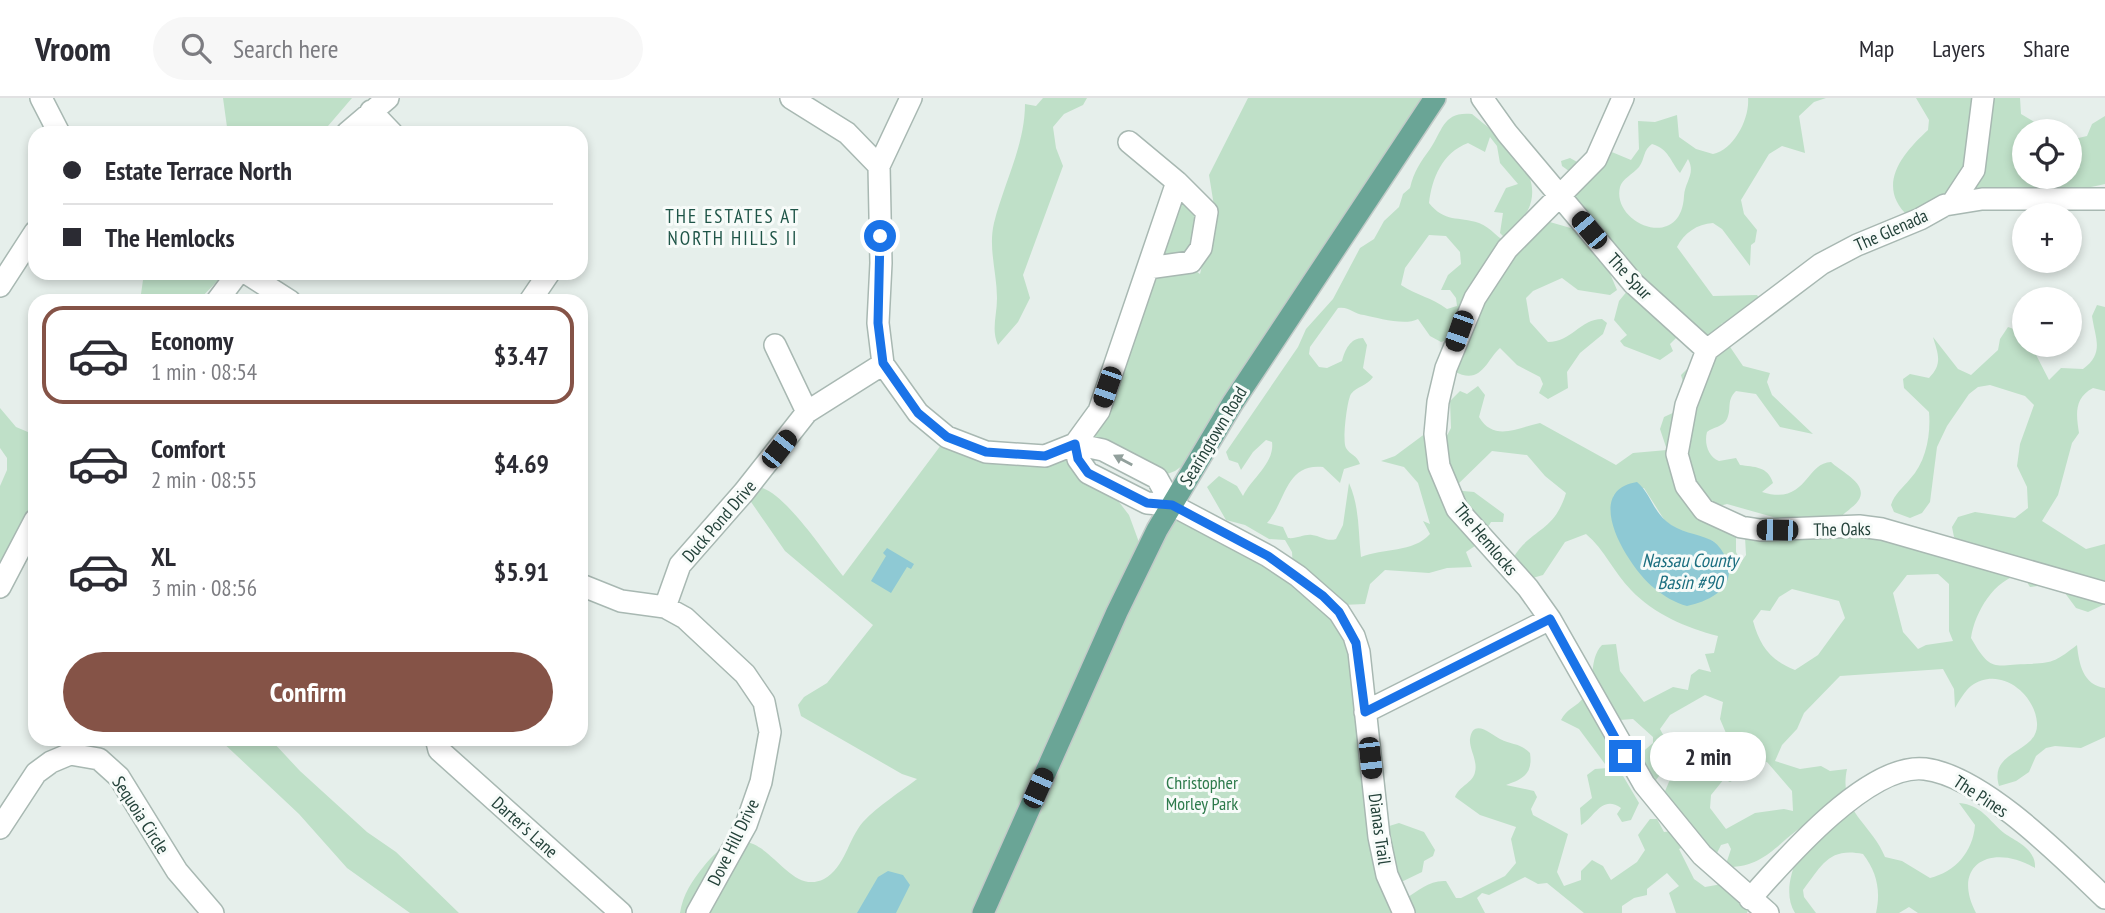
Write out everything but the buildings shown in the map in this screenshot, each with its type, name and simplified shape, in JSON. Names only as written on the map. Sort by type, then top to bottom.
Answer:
[{"type":"main road","name":"Searingtown Road","points":[[982,913],[1117,612],[1172,505],[1265,352],[1435,98]]},
{"type":"street","points":[[41,98],[55,126]]},
{"type":"street","points":[[792,98],[846,133],[879,166]]},
{"type":"street","points":[[911,98],[879,166],[881,263],[878,323],[883,363],[918,413],[947,437],[986,452],[1045,456],[1075,444],[1099,411],[1177,182]]},
{"type":"street","name":"The Spur","points":[[1482,98],[1633,283],[1707,350]]},
{"type":"street","name":"The Hemlocks","points":[[1623,98],[1596,159],[1507,249],[1475,298],[1446,368],[1435,434],[1439,466],[1457,509],[1528,588],[1550,619],[1644,784],[1702,855],[1768,913]]},
{"type":"street","points":[[1954,202],[1974,170],[1983,98]]},
{"type":"street","points":[[355,126],[379,104],[389,126]]},
{"type":"street","points":[[1129,142],[1177,182],[1207,212],[1201,248],[1191,262],[1148,268]]},
{"type":"street","points":[[1974,170],[1999,199]]},
{"type":"street","name":"The Glenada","points":[[1707,350],[1821,264],[1954,202],[1999,199],[2105,199]]},
{"type":"street","points":[[0,286],[28,243]]},
{"type":"street","points":[[257,280],[279,294]]},
{"type":"street","points":[[775,345],[807,412]]},
{"type":"street","name":"The Oaks","points":[[1707,350],[1686,405],[1677,454],[1681,472],[1692,497],[1718,519],[1760,530],[1858,526],[1882,529],[2105,593]]},
{"type":"street","name":"Duck Pond Drive","points":[[665,607],[680,565],[744,492],[807,412],[883,363]]},
{"type":"street","points":[[1075,444],[1103,450],[1157,478],[1172,505]]},
{"type":"street","name":"Dianas Trail","points":[[1172,505],[1276,561],[1332,605],[1356,643],[1379,837],[1387,875],[1404,913]]},
{"type":"street","points":[[0,587],[28,533]]},
{"type":"street","name":"Dove Hill Drive","points":[[588,588],[621,601],[665,607],[685,618],[745,674],[764,702],[770,732],[761,782],[746,825],[697,913]]},
{"type":"street","points":[[1365,712],[1550,619]]},
{"type":"street","name":"Darter's Lane","points":[[438,746],[439,750],[621,913]]},
{"type":"street","name":"Sequoia Circle","points":[[0,828],[36,774],[51,762],[70,754],[99,759],[118,777],[177,871],[212,913]]},
{"type":"street","name":"The Pines","points":[[1750,899],[1805,839],[1869,785],[1897,772],[1923,768],[1952,775],[1988,797],[2053,848],[2105,898]]},
{"type":"green space","points":[[223,98],[352,98],[328,126],[227,126]]},
{"type":"green space","points":[[1043,98],[1087,98],[1083,105],[1064,114],[1053,127],[1056,148],[1063,166],[1023,275],[1030,298],[1018,322],[998,345],[992,232],[1022,134],[1025,104],[1036,106]]},
{"type":"green space","name":"Christopher Morley Park","points":[[1248,98],[1435,98],[1193,458],[1175,471],[1157,478],[1075,445],[1129,515],[1140,545],[1172,505],[1293,569],[1292,552],[1285,540],[1269,539],[1245,525],[1226,520],[1207,487],[1219,476],[1237,486],[1243,496],[1266,464],[1272,450],[1272,442],[1266,440],[1253,452],[1241,470],[1238,463],[1229,460],[1226,452],[1298,347],[1306,329],[1333,299],[1360,248],[1374,239],[1384,221],[1399,207],[1420,163],[1445,123],[1455,116],[1472,114],[1494,132],[1516,155],[1531,181],[1532,195],[1528,210],[1507,235],[1543,220],[1574,229],[1569,214],[1573,174],[1562,166],[1561,161],[1570,158],[1597,173],[1597,166],[1607,150],[1631,160],[1639,149],[1638,121],[1655,122],[1677,115],[1679,137],[1696,149],[1713,154],[1728,146],[1739,132],[1746,115],[1748,98],[1826,98],[1814,102],[1799,116],[1805,153],[1782,146],[1769,154],[1741,200],[1744,214],[1757,230],[1755,242],[1751,245],[1750,266],[1722,229],[1713,223],[1692,230],[1683,237],[1677,247],[1713,296],[1757,295],[1760,299],[1738,317],[1721,324],[1724,338],[1743,366],[1770,373],[1767,382],[1772,395],[1813,434],[1780,427],[1756,394],[1736,391],[1731,398],[1725,422],[1707,432],[1710,453],[1719,461],[1736,458],[1740,465],[1764,470],[1773,483],[1762,492],[1777,495],[1797,489],[1822,464],[1831,462],[1853,479],[1860,489],[1858,501],[1841,517],[1969,547],[1954,537],[1952,527],[1958,517],[1975,512],[2015,518],[2028,508],[2027,487],[2017,466],[2020,444],[2034,405],[2025,396],[1990,385],[1978,387],[1969,394],[1947,426],[1937,447],[1930,502],[1922,513],[1910,518],[1894,512],[1891,505],[1920,465],[1929,430],[1929,412],[1904,388],[1903,379],[1910,374],[1929,378],[1933,373],[1938,359],[1933,337],[1958,369],[1971,375],[1998,350],[2000,339],[2008,327],[2012,328],[2012,357],[2037,357],[2049,380],[2061,368],[2083,369],[2090,363],[2096,351],[2092,316],[2097,305],[2105,307],[2105,391],[2093,388],[2079,402],[2079,433],[2072,443],[2058,495],[2042,521],[2086,549],[2105,544],[2105,604],[2088,612],[2076,608],[2062,589],[2045,585],[2030,587],[2022,574],[2003,582],[1988,598],[1977,618],[1971,638],[1989,662],[2000,665],[2049,662],[2077,645],[2081,666],[2087,678],[2105,688],[2105,737],[2081,748],[2046,748],[2036,756],[2029,772],[2016,781],[1999,786],[1998,774],[2001,765],[2030,741],[2037,723],[2030,702],[2014,685],[1993,679],[1982,680],[1969,688],[1955,708],[1954,689],[1943,669],[1840,676],[1804,713],[1797,729],[1782,745],[1775,761],[1800,769],[1821,766],[1830,771],[1847,769],[1845,783],[1851,806],[1885,857],[1902,861],[1930,878],[1955,866],[1971,844],[1975,825],[1959,803],[1979,810],[2004,833],[2025,847],[2032,856],[2035,868],[2004,857],[1980,862],[1972,870],[1968,881],[1969,896],[1976,913],[1918,913],[1909,907],[1899,913],[1876,913],[1877,882],[1872,868],[1863,854],[1842,853],[1827,860],[1803,890],[1804,897],[1816,913],[1795,913],[1790,902],[1791,878],[1815,820],[1793,833],[1765,856],[1740,866],[1725,867],[1731,849],[1728,843],[1721,845],[1716,855],[1683,847],[1679,849],[1694,879],[1705,887],[1722,884],[1750,904],[1747,913],[1676,913],[1669,893],[1679,886],[1667,873],[1647,889],[1647,895],[1634,898],[1622,906],[1622,913],[1584,913],[1547,883],[1538,884],[1525,877],[1489,895],[1482,893],[1477,898],[1485,913],[680,913],[689,888],[704,866],[724,847],[741,842],[755,845],[795,876],[809,882],[824,879],[842,861],[863,822],[917,779],[902,774],[801,716],[798,705],[804,697],[827,683],[873,625],[785,551],[749,499],[759,487],[781,500],[843,576],[947,437],[986,452],[1075,444],[1153,278],[1193,269],[1200,274],[1215,212],[1209,175]],"holes":[[[1490,137],[1497,146],[1500,163],[1518,184],[1506,188],[1494,212],[1503,213],[1500,233],[1511,244],[1483,225],[1441,214],[1429,203],[1436,176],[1451,153],[1468,143],[1485,152]],[[1652,144],[1669,156],[1680,173],[1688,159],[1691,169],[1680,213],[1671,224],[1660,228],[1636,221],[1626,212],[1620,200],[1621,184],[1639,167]],[[1429,235],[1446,236],[1460,252],[1461,264],[1448,275],[1441,290],[1450,290],[1456,298],[1457,306],[1447,309],[1401,285],[1405,268]],[[1606,264],[1628,290],[1619,301],[1614,320],[1627,335],[1620,341],[1624,346],[1660,360],[1673,351],[1670,344],[1676,338],[1683,339],[1708,361],[1688,368],[1681,375],[1685,389],[1674,407],[1677,411],[1664,417],[1660,429],[1667,450],[1633,453],[1616,465],[1540,423],[1515,430],[1492,429],[1479,417],[1485,395],[1478,386],[1467,394],[1460,391],[1450,401],[1451,428],[1442,445],[1426,433],[1395,456],[1381,461],[1404,467],[1418,483],[1430,524],[1423,521],[1430,534],[1423,540],[1406,547],[1361,557],[1357,511],[1349,483],[1343,525],[1336,539],[1309,535],[1288,538],[1283,527],[1267,523],[1288,486],[1301,471],[1310,467],[1323,467],[1340,483],[1344,469],[1360,464],[1346,448],[1345,430],[1351,394],[1373,377],[1363,368],[1367,345],[1363,338],[1351,342],[1342,361],[1327,368],[1319,367],[1309,354],[1310,347],[1338,308],[1391,321],[1406,322],[1418,319],[1430,336],[1441,342],[1450,339],[1454,371],[1463,375],[1477,374],[1500,348],[1517,365],[1540,377],[1543,384],[1539,393],[1548,399],[1568,388],[1567,372],[1580,353],[1603,334],[1607,323],[1602,319],[1595,320],[1563,338],[1548,342],[1530,322],[1526,298],[1533,291],[1562,278],[1578,290],[1610,295],[1617,290]],[[1492,451],[1527,455],[1545,476],[1566,493],[1555,516],[1527,541],[1513,558],[1529,579],[1543,575],[1565,542],[1586,534],[1640,599],[1682,624],[1718,636],[1714,653],[1705,654],[1711,672],[1699,669],[1691,675],[1688,690],[1673,687],[1644,702],[1620,671],[1616,644],[1602,645],[1595,657],[1588,690],[1561,720],[1579,729],[1608,768],[1595,769],[1587,775],[1592,798],[1580,808],[1581,825],[1603,805],[1609,804],[1621,808],[1617,814],[1622,822],[1631,820],[1639,803],[1616,764],[1620,720],[1633,719],[1653,737],[1653,743],[1639,755],[1653,784],[1662,772],[1671,777],[1663,796],[1673,831],[1664,832],[1657,819],[1650,819],[1638,835],[1645,850],[1637,862],[1611,880],[1603,866],[1592,860],[1581,871],[1581,880],[1564,886],[1557,872],[1568,834],[1533,815],[1531,809],[1537,797],[1534,791],[1506,785],[1526,774],[1530,766],[1530,753],[1523,747],[1479,728],[1475,729],[1470,739],[1476,768],[1474,776],[1455,797],[1480,815],[1516,827],[1511,839],[1516,863],[1505,876],[1461,898],[1456,898],[1446,881],[1429,884],[1405,899],[1393,886],[1422,872],[1424,861],[1433,856],[1435,850],[1424,832],[1399,823],[1386,827],[1350,629],[1342,605],[1365,604],[1370,584],[1385,570],[1429,573],[1447,568],[1472,567],[1466,552],[1478,544],[1491,522],[1503,522],[1504,514],[1474,492],[1452,490]],[[1644,488],[1665,521],[1678,530],[1713,541],[1730,567],[1613,496]],[[1727,504],[1780,519],[1745,537],[1746,555],[1741,562],[1736,552],[1736,535],[1715,507]],[[1938,574],[1949,584],[1949,631],[1953,641],[1926,645],[1918,649],[1903,632],[1893,593],[1907,575]],[[1792,589],[1839,601],[1845,618],[1818,655],[1795,670],[1779,662],[1767,651],[1753,621],[1761,610],[1770,611],[1779,597]],[[1705,695],[1723,702],[1720,719],[1734,752],[1723,774],[1705,771],[1698,774],[1675,768],[1675,757],[1660,729],[1670,715]],[[1767,762],[1792,791],[1793,811],[1784,809],[1755,813],[1726,829],[1710,808],[1711,795],[1724,779],[1730,782]]]},
{"type":"green space","points":[[1916,98],[2020,98],[2021,114],[2029,119],[2012,119],[2012,189],[2080,189],[2031,194],[1987,187],[1992,193],[1909,217],[1899,205],[1893,182],[1909,149],[1928,130],[1929,120]]},
{"type":"green space","points":[[2105,116],[2105,184],[2082,189],[2082,137],[2087,136],[2092,124]]},
{"type":"green space","points":[[1179,189],[1199,207],[1192,256],[1152,264]]},
{"type":"green space","points":[[143,280],[218,280],[205,294],[141,294]]},
{"type":"green space","points":[[0,408],[16,427],[28,432],[28,523],[0,570],[0,486],[7,470],[7,458],[0,448]]},
{"type":"green space","points":[[226,746],[277,746],[300,771],[367,832],[396,852],[459,913],[410,913],[347,868],[299,814]]},
{"type":"water","name":"Nassau County Basin #90","points":[[1637,482],[1658,512],[1671,525],[1711,540],[1721,549],[1729,576],[1721,590],[1706,600],[1687,606],[1654,588],[1633,564],[1615,531],[1611,514],[1612,500],[1620,488]]},
{"type":"water","points":[[887,548],[914,564],[911,569],[907,567],[891,593],[871,581],[886,556],[883,553]]},
{"type":"water","points":[[888,871],[903,875],[910,885],[896,913],[857,913],[878,877]]},
{"type":"district","name":"THE ESTATES AT NORTH HILLS II","points":[[733,227]]},
{"type":"route","points":[[880,236],[878,323],[883,363],[918,413],[947,437],[986,452],[1045,456],[1075,444],[1082,468],[1088,473],[1147,503],[1172,505],[1283,565],[1332,605],[1350,629],[1359,652],[1365,712],[1550,619],[1625,756]]}]
